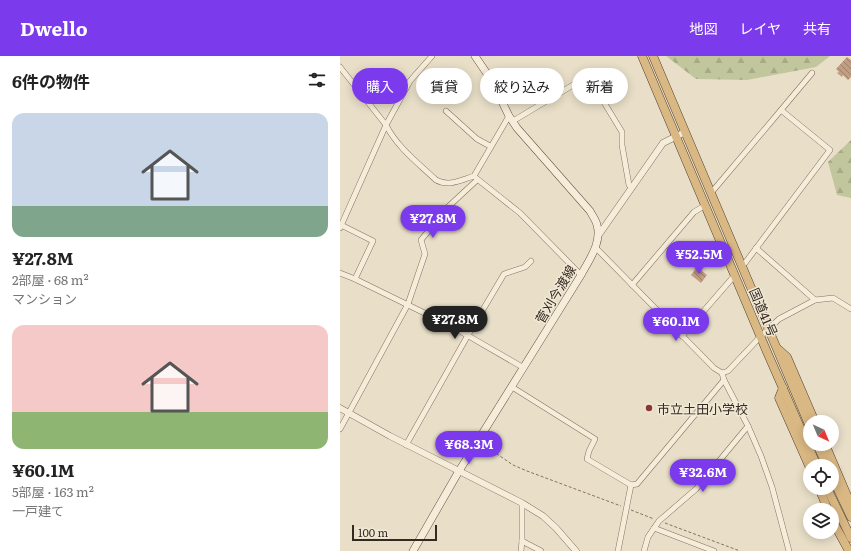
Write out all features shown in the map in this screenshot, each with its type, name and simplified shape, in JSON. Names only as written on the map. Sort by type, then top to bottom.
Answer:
[{"type":"highway","name":"国道41号","points":[[642,56],[814,459]]},
{"type":"highway","name":"国道41号","points":[[653,56],[805,415]]},
{"type":"highway","points":[[776,348],[787,357],[812,415]]},
{"type":"highway","points":[[783,388],[779,398],[806,459]]},
{"type":"highway","points":[[827,451],[851,506]]},
{"type":"highway","points":[[839,492],[851,517]]},
{"type":"highway","points":[[830,495],[851,538]]},
{"type":"highway","points":[[839,533],[849,551]]},
{"type":"main road","name":"菅刈今渡線","points":[[413,551],[460,471],[581,275],[596,248],[598,236],[597,225],[590,211],[511,118],[492,81],[475,56]]},
{"type":"street","points":[[355,279],[373,241],[341,226],[342,218],[386,125],[410,81],[432,56]]},
{"type":"street","points":[[340,67],[386,125],[389,132],[400,146],[436,180],[446,184],[476,178],[520,213],[581,275]]},
{"type":"street","points":[[711,193],[812,73]]},
{"type":"street","points":[[340,429],[408,304],[425,254],[421,240],[449,206],[476,178],[490,146],[511,118],[588,76],[622,132],[622,145],[629,185],[632,188]]},
{"type":"street","points":[[742,267],[830,150],[781,110]]},
{"type":"street","points":[[446,111],[477,139],[490,146]]},
{"type":"street","points":[[598,236],[663,143],[685,132]]},
{"type":"street","points":[[632,284],[694,212],[706,205]]},
{"type":"street","points":[[596,248],[714,368],[722,373],[724,380],[748,426],[772,487],[789,547],[788,551]]},
{"type":"street","points":[[756,248],[815,300]]},
{"type":"street","points":[[406,445],[504,274],[526,267],[531,261]]},
{"type":"street","points":[[340,273],[408,304],[468,335],[524,368]]},
{"type":"street","points":[[682,336],[735,275]]},
{"type":"street","points":[[722,373],[728,371],[779,319],[815,300],[833,298],[851,309]]},
{"type":"street","points":[[512,387],[595,439],[587,459],[631,485],[637,484],[724,380]]},
{"type":"street","points":[[340,408],[406,445],[522,503],[543,516],[556,528],[576,551]]},
{"type":"street","points":[[644,551],[648,537],[654,528],[696,489],[748,426]]},
{"type":"street","points":[[618,551],[631,485]]},
{"type":"street","points":[[521,551],[522,503]]},
{"type":"street","points":[[654,528],[714,551]]},
{"type":"street","points":[[522,541],[541,551]]},
{"type":"path","points":[[483,445],[513,465],[527,471],[659,522],[740,551]]},
{"type":"green space","points":[[666,56],[830,56],[816,67],[747,80],[696,79]]},
{"type":"green space","points":[[851,140],[851,198],[837,195],[828,162]]},
{"type":"building","points":[[847,57],[851,60],[851,77],[848,80],[843,75],[842,77],[837,73],[839,72],[836,69]]},
{"type":"building","points":[[697,267],[707,275],[701,283],[691,275]]},
{"type":"place","name":"市立土田小学校","points":[[649,408]]}]
